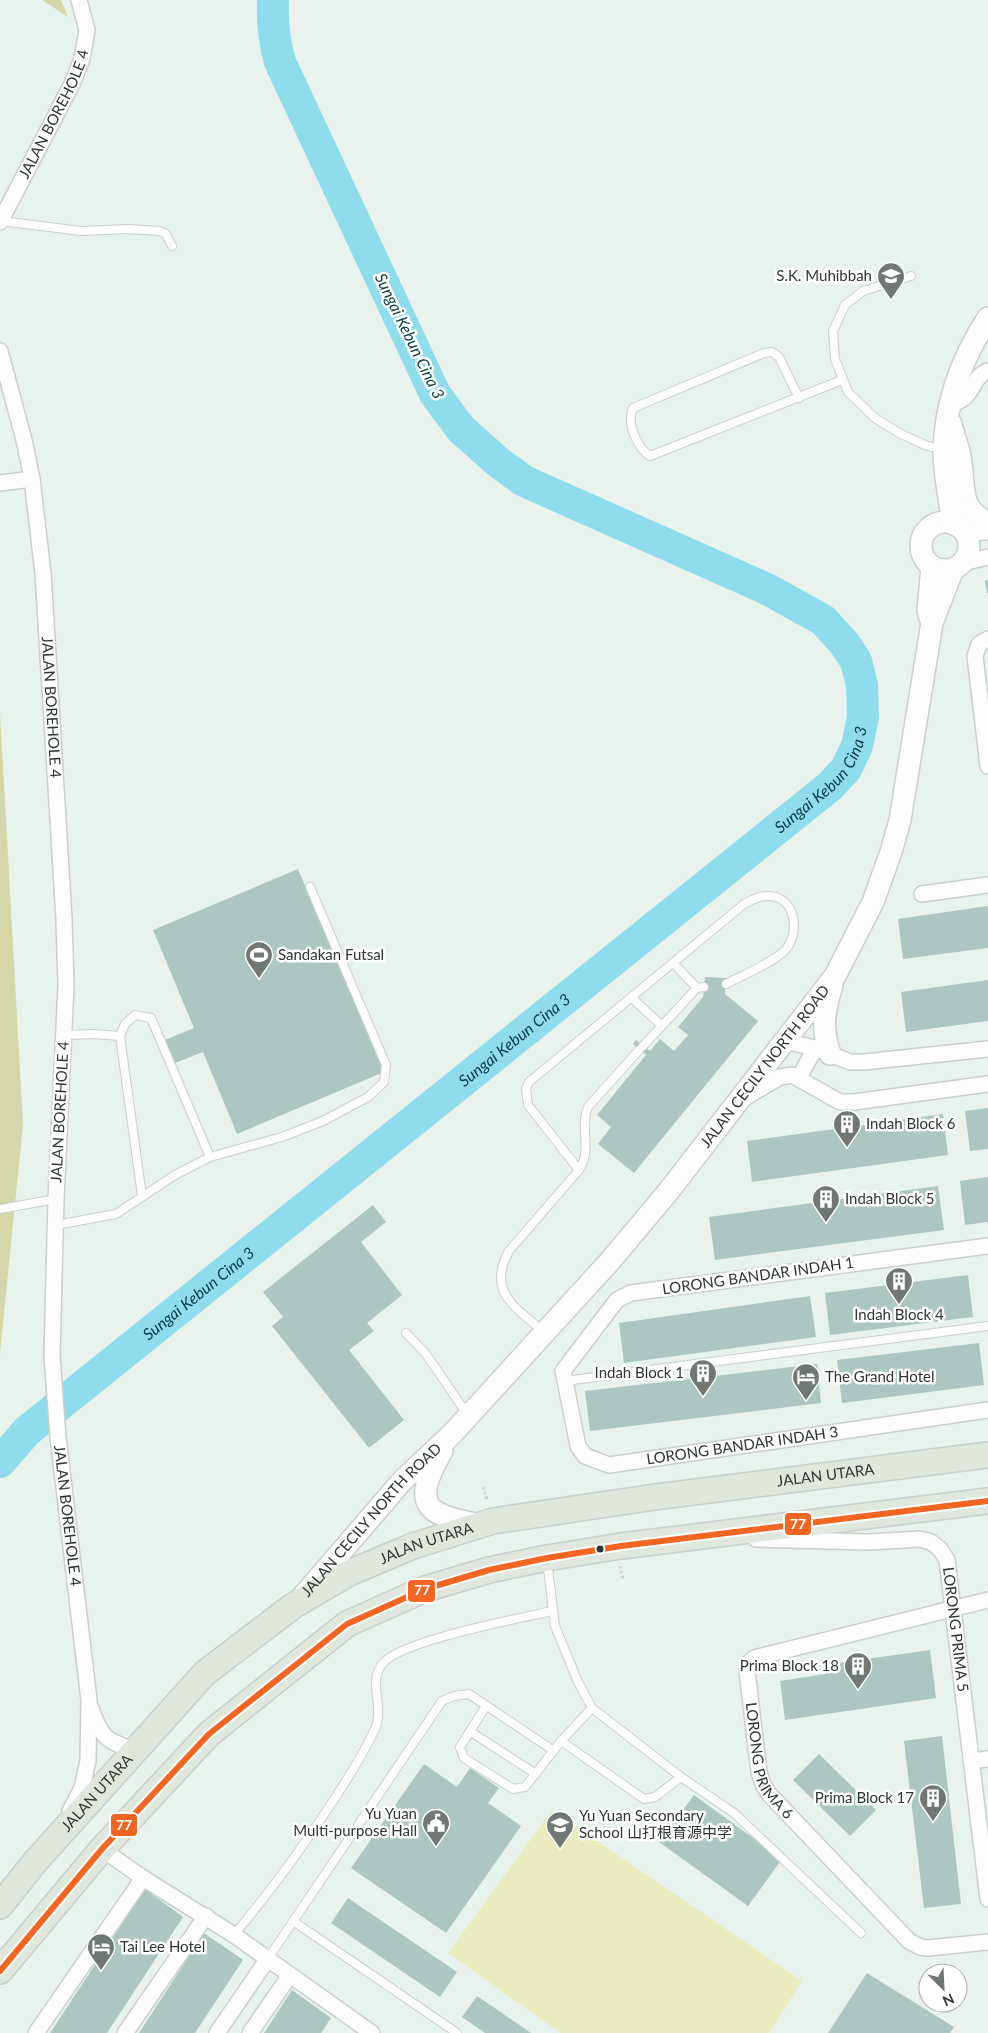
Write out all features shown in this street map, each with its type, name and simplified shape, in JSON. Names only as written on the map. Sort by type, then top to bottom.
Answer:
[{"type":"highway","name":"JALAN UTARA","points":[[0,1906],[35,1862],[206,1673],[293,1606],[349,1573],[413,1546],[482,1525],[527,1515],[988,1455]]},
{"type":"highway","points":[[0,1971],[102,1849],[209,1734],[347,1624],[426,1589],[489,1570],[547,1558],[593,1550],[988,1501]]},
{"type":"main road","points":[[932,526],[949,410],[964,358],[988,318]]},
{"type":"main road","points":[[949,410],[961,461],[966,503],[972,512],[988,524]]},
{"type":"main road","points":[[944,453],[959,528],[968,540],[968,548],[958,566],[946,570],[932,566],[926,561],[921,546],[926,531],[939,523],[959,528]]},
{"type":"main road","name":"JALAN CECILY NORTH ROAD","points":[[932,566],[928,610],[932,623]]},
{"type":"main road","name":"JALAN CECILY NORTH ROAD","points":[[293,1606],[402,1481],[452,1434],[610,1261],[662,1198],[835,976],[873,902],[891,852],[900,820],[932,623],[958,566]]},
{"type":"main road","points":[[822,1051],[825,1037],[824,1017],[835,976]]},
{"type":"main road","name":"JALAN CECILY NORTH ROAD","points":[[452,1434],[430,1473],[425,1495],[429,1505],[437,1514],[451,1520],[482,1525]]},
{"type":"street","name":"JALAN BOREHOLE 4","points":[[0,222],[72,84],[82,59],[87,30],[79,0]]},
{"type":"street","name":"JALAN BOREHOLE 4","points":[[0,351],[24,440],[32,479],[43,573],[66,976],[56,1199],[52,1356],[58,1436],[89,1700],[88,1761],[82,1788],[76,1803],[35,1862]]},
{"type":"street","points":[[949,410],[967,396],[979,375],[988,371]]},
{"type":"street","points":[[0,483],[32,479]]},
{"type":"street","points":[[959,528],[988,532]]},
{"type":"street","points":[[958,566],[988,557]]},
{"type":"street","points":[[988,639],[979,644],[975,656],[988,766]]},
{"type":"street","points":[[922,894],[988,885]]},
{"type":"street","points":[[784,1041],[822,1051],[850,1062],[988,1049]]},
{"type":"street","points":[[799,1078],[822,1051]]},
{"type":"street","points":[[735,1105],[780,1077],[792,1075],[840,1102],[854,1102],[988,1084]]},
{"type":"street","name":"LORONG BANDAR INDAH 1","points":[[564,1376],[617,1300],[631,1293],[988,1246]]},
{"type":"street","name":"LORONG BANDAR INDAH 3","points":[[564,1376],[578,1446],[585,1456],[609,1465],[988,1410]]},
{"type":"street","name":"LORONG PRIMA 5","points":[[695,1537],[869,1542],[920,1539],[932,1542],[940,1549],[947,1560],[988,1899]]},
{"type":"street","name":"LORONG PRIMA 6","points":[[988,1600],[754,1658],[748,1664],[747,1671],[759,1772],[769,1794],[910,1941],[920,1947],[928,1948],[988,1942]]},
{"type":"street","points":[[89,1700],[95,1720],[106,1738],[116,1745],[136,1750]]},
{"type":"street","points":[[971,1761],[988,1759]]},
{"type":"street","points":[[102,1849],[143,1878],[206,1916],[290,1975],[350,2027],[372,2033]]},
{"type":"street","points":[[36,2033],[143,1878]]},
{"type":"street","points":[[125,2033],[206,1916]]},
{"type":"street","points":[[217,2033],[267,1960]]},
{"type":"street","points":[[250,2033],[290,1975]]},
{"type":"lane","points":[[0,222],[81,231],[128,228],[160,231],[166,234],[172,246]]},
{"type":"lane","points":[[911,276],[862,291],[845,305],[832,331],[835,359],[848,392],[875,418],[899,433],[944,453]]},
{"type":"lane","points":[[800,398],[779,357],[772,352],[764,352],[633,408],[630,418],[639,446],[650,456],[800,398],[842,380]]},
{"type":"lane","points":[[56,1225],[116,1214],[175,1175],[210,1157],[282,1137],[323,1121],[368,1097],[384,1082],[386,1065],[310,887]]},
{"type":"lane","points":[[579,1170],[528,1105],[526,1089],[529,1082],[744,904],[770,896],[786,903],[791,909],[794,923],[789,945],[778,956],[726,984]]},
{"type":"lane","points":[[544,1332],[509,1300],[502,1288],[500,1275],[502,1264],[509,1250],[579,1170],[586,1156],[585,1118],[588,1107],[641,1048],[701,987],[673,963]]},
{"type":"lane","points":[[632,998],[662,1026]]},
{"type":"lane","points":[[142,1196],[120,1036],[125,1024],[134,1015],[151,1018],[210,1157]]},
{"type":"lane","points":[[64,1036],[93,1034],[120,1036]]},
{"type":"lane","points":[[0,1209],[56,1199]]},
{"type":"lane","points":[[564,1376],[988,1326]]},
{"type":"lane","points":[[406,1333],[426,1354],[469,1415]]},
{"type":"lane","points":[[547,1558],[552,1611],[566,1654],[592,1708],[681,1777],[734,1813],[861,1933]]},
{"type":"lane","points":[[234,1935],[289,1866],[363,1752],[376,1727],[379,1713],[376,1676],[383,1662],[421,1643],[552,1611]]},
{"type":"lane","points":[[267,1960],[442,1701],[454,1696],[469,1694],[554,1750]]},
{"type":"lane","points":[[486,1706],[471,1732],[460,1746],[464,1758],[514,1789],[525,1787],[561,1741],[592,1708]]},
{"type":"lane","points":[[471,1732],[536,1774]]},
{"type":"lane","points":[[561,1741],[644,1799],[655,1797],[681,1777]]},
{"type":"lane","points":[[293,1921],[457,2033]]},
{"type":"green space","points":[[42,0],[61,0],[68,17]]},
{"type":"green space","points":[[0,712],[23,1125],[0,1353]]},
{"type":"green space","points":[[552,1810],[802,1981],[769,2033],[560,2033],[448,1953]]},
{"type":"building","points":[[988,580],[988,593],[987,593],[985,581]]},
{"type":"building","name":"Sandakan Futsal","points":[[298,869],[384,1072],[237,1134],[203,1052],[175,1063],[165,1040],[194,1028],[153,930]]},
{"type":"building","points":[[988,906],[988,948],[903,959],[898,919]]},
{"type":"building","points":[[705,977],[726,978],[725,994],[758,1021],[634,1173],[598,1144],[611,1127],[597,1115],[646,1055],[633,1044],[636,1040],[650,1051],[660,1039],[674,1051],[688,1035],[678,1027],[703,997]]},
{"type":"building","points":[[988,980],[988,1021],[906,1032],[901,992]]},
{"type":"building","points":[[988,1108],[988,1149],[970,1151],[965,1111]]},
{"type":"building","name":"Indah Block 6","points":[[943,1114],[948,1155],[752,1182],[747,1141]]},
{"type":"building","points":[[988,1177],[988,1222],[965,1225],[960,1181]]},
{"type":"building","name":"Indah Block 5","points":[[938,1186],[944,1230],[715,1260],[709,1217]]},
{"type":"building","points":[[373,1205],[386,1222],[361,1242],[402,1295],[367,1323],[374,1331],[349,1350],[404,1420],[369,1448],[272,1326],[283,1317],[263,1292]]},
{"type":"building","name":"Indah Block 4","points":[[968,1275],[973,1317],[830,1335],[825,1293]]},
{"type":"building","points":[[810,1296],[816,1337],[624,1363],[619,1323]]},
{"type":"building","points":[[979,1343],[984,1385],[842,1403],[837,1360]]},
{"type":"building","name":"Indah Block 1","points":[[817,1364],[821,1403],[590,1431],[585,1391]]},
{"type":"building","name":"Prima Block 18","points":[[930,1650],[936,1698],[785,1720],[780,1681],[825,1674],[824,1665]]},
{"type":"building","name":"Prima Block 17","points":[[942,1736],[961,1904],[924,1908],[904,1741]]},
{"type":"building","points":[[819,1754],[876,1810],[850,1836],[793,1780]]},
{"type":"building","name":"Yu Yuan Multi-purpose Hall","points":[[424,1764],[457,1787],[470,1768],[499,1788],[488,1803],[521,1826],[446,1933],[351,1868]]},
{"type":"building","points":[[694,1795],[782,1859],[748,1906],[659,1842]]},
{"type":"building","points":[[145,1889],[183,1917],[107,2033],[50,2033]]},
{"type":"building","points":[[348,1898],[457,1972],[440,1997],[331,1923]]},
{"type":"building","points":[[204,1933],[243,1960],[195,2033],[139,2033]]},
{"type":"building","points":[[867,1973],[918,2005],[918,2013],[931,2013],[954,2027],[950,2033],[828,2033]]},
{"type":"building","points":[[292,1990],[331,2018],[321,2033],[264,2033]]},
{"type":"building","points":[[477,1996],[531,2033],[485,2033],[462,2017]]},
{"type":"waterway","name":"Sungai Kebun Cina 3","points":[[0,1462],[27,1431],[829,787],[846,769],[857,746],[863,717],[862,685],[856,661],[844,643],[823,620],[769,590],[524,481],[498,462],[461,429],[435,394],[280,62],[274,31],[273,0]]},
{"type":"transit line","name":"77","points":[[0,1971],[102,1849],[209,1734],[347,1624],[425,1589],[489,1570],[547,1558],[621,1546],[988,1501]]},
{"type":"place","name":"S.K. Muhibbah","points":[[891,300]]},
{"type":"place","name":"Sandakan Futsal","points":[[259,979]]},
{"type":"place","name":"Indah Block 6","points":[[847,1148]]},
{"type":"place","name":"Indah Block 5","points":[[826,1223]]},
{"type":"place","name":"Indah Block 4","points":[[899,1305]]},
{"type":"place","name":"Indah Block 1","points":[[703,1397]]},
{"type":"place","name":"The Grand Hotel","points":[[806,1401]]},
{"type":"place","name":"Prima Block 18","points":[[858,1690]]},
{"type":"place","name":"Prima Block 17","points":[[933,1822]]},
{"type":"place","name":"Yu Yuan Multi-purpose Hall","points":[[436,1847]]},
{"type":"place","name":"Yu Yuan Secondary School 山打根育源中学","points":[[560,1849]]},
{"type":"place","name":"Tai Lee Hotel","points":[[101,1971]]}]
